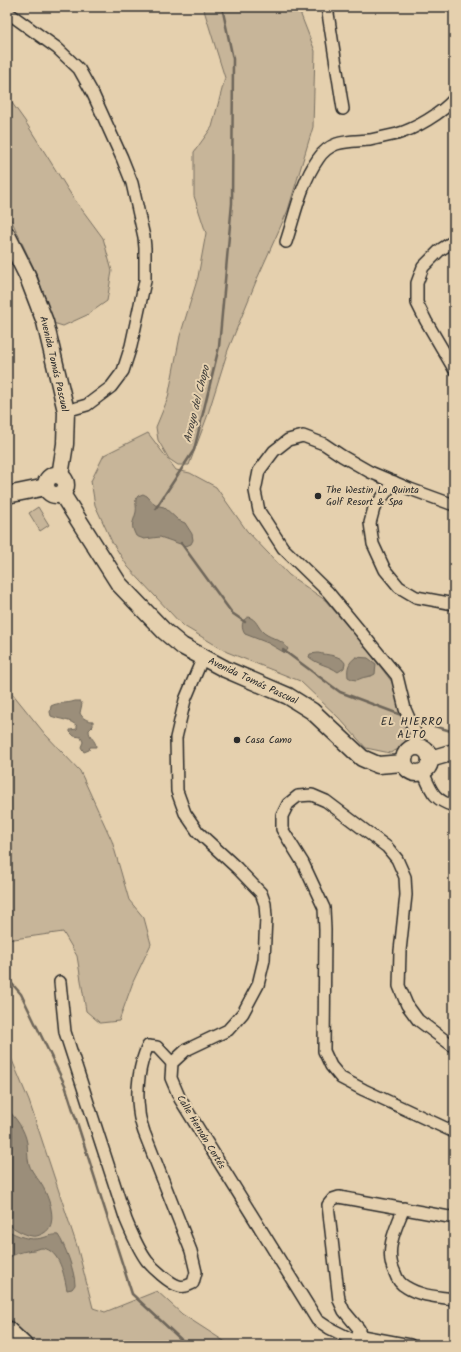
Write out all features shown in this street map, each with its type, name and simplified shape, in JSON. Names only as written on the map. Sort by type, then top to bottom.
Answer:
[{"type":"street","points":[[327,7],[344,109]]},
{"type":"street","points":[[7,12],[56,48],[78,69],[93,94],[132,183],[144,237],[145,282],[131,346],[123,371],[111,386],[87,404],[66,412]]},
{"type":"street","points":[[286,242],[305,183],[318,159],[329,148],[341,142],[370,140],[399,133],[426,120],[454,99]]},
{"type":"street","name":"Avenida Tomás Pascual","points":[[7,235],[27,275],[45,322],[66,412],[65,444],[60,476]]},
{"type":"street","points":[[454,240],[440,250],[423,267],[417,283],[417,303],[454,369]]},
{"type":"street","points":[[415,746],[415,732],[405,709],[397,676],[328,592],[283,548],[259,511],[255,491],[259,471],[274,451],[288,440],[303,436],[324,444],[370,472],[454,505]]},
{"type":"street","points":[[53,476],[60,476],[65,480],[66,486],[62,494],[52,495],[46,487],[48,480],[53,476]]},
{"type":"street","points":[[394,482],[374,508],[370,523],[373,544],[385,570],[399,587],[416,597],[454,604]]},
{"type":"street","points":[[7,495],[46,487]]},
{"type":"street","name":"Avenida Tomás Pascual","points":[[62,494],[119,584],[164,631],[182,646],[225,669],[288,696],[312,710],[362,758],[378,765],[403,763]]},
{"type":"street","points":[[60,982],[65,1032],[126,1220],[135,1240],[148,1261],[166,1278],[179,1287],[187,1287],[193,1283],[196,1272],[191,1251],[144,1132],[139,1112],[138,1093],[144,1055],[148,1046],[157,1047],[172,1063],[186,1050],[228,1030],[243,1013],[258,985],[264,960],[266,917],[265,904],[261,893],[237,868],[198,832],[185,813],[177,791],[176,738],[185,700],[203,657]]},
{"type":"street","points":[[454,752],[427,766],[415,773],[407,770],[403,763],[404,755],[408,749],[415,746],[426,749],[427,766],[432,792],[442,802],[454,806]]},
{"type":"street","points":[[454,1046],[418,1020],[407,1006],[399,986],[400,951],[406,895],[405,877],[397,859],[386,847],[326,801],[312,795],[298,796],[288,804],[282,816],[282,829],[302,863],[324,908],[324,1050],[331,1066],[341,1078],[454,1132]]},
{"type":"street","name":"Calle Hernán Cortés","points":[[172,1063],[171,1078],[180,1099],[317,1320],[353,1340],[358,1336]]},
{"type":"street","points":[[410,1345],[358,1336],[360,1329],[344,1310],[339,1300],[328,1205],[333,1199],[339,1197],[450,1217],[454,1216]]},
{"type":"street","points":[[404,1208],[393,1235],[390,1250],[393,1270],[398,1281],[406,1288],[424,1294],[454,1299]]},
{"type":"street","points":[[7,1329],[24,1345]]},
{"type":"shaded area","points":[[203,7],[302,7],[301,15],[315,51],[313,127],[288,210],[257,279],[228,350],[207,417],[189,465],[178,465],[169,459],[158,440],[156,427],[168,398],[180,336],[198,277],[206,233],[194,196],[194,152],[212,127],[225,78]]},
{"type":"shaded area","points":[[7,96],[25,121],[72,196],[103,238],[112,271],[107,301],[87,315],[63,326],[53,323],[38,277],[7,211]]},
{"type":"shaded area","points":[[148,433],[176,470],[190,473],[216,487],[247,531],[289,575],[325,600],[362,643],[392,682],[406,730],[405,746],[390,753],[366,748],[339,718],[300,681],[227,652],[182,625],[128,567],[112,542],[95,505],[91,481],[104,455]]},
{"type":"shaded area","points":[[143,494],[147,496],[155,505],[164,507],[178,520],[185,523],[192,534],[193,540],[191,544],[186,546],[160,537],[144,539],[136,536],[133,522],[136,510],[136,499],[138,496]]},
{"type":"shaded area","points":[[38,507],[49,525],[40,531],[29,513]]},
{"type":"shaded area","points":[[248,617],[255,621],[264,633],[280,641],[286,646],[288,649],[285,653],[268,643],[245,634],[242,625],[244,620]]},
{"type":"shaded area","points":[[318,653],[340,658],[345,663],[344,668],[338,672],[316,662],[309,657],[310,654]]},
{"type":"shaded area","points":[[356,657],[368,658],[376,664],[375,674],[356,680],[348,677],[351,661]]},
{"type":"shaded area","points":[[7,684],[12,693],[45,734],[80,771],[112,841],[129,900],[144,918],[151,944],[133,982],[119,1021],[100,1023],[86,1011],[77,956],[63,932],[7,940]]},
{"type":"shaded area","points":[[80,701],[82,704],[80,713],[83,718],[93,721],[93,726],[89,730],[89,733],[96,747],[90,747],[89,750],[84,752],[81,747],[83,742],[81,737],[74,736],[70,732],[70,730],[77,729],[77,726],[68,721],[51,716],[50,712],[51,706]]},
{"type":"shaded area","points":[[7,1048],[29,1101],[77,1246],[93,1308],[105,1312],[157,1291],[182,1314],[230,1345],[39,1345],[32,1341],[7,1317]]},
{"type":"shaded area","points":[[7,1109],[17,1120],[24,1133],[27,1143],[29,1164],[43,1187],[51,1207],[51,1225],[44,1233],[36,1236],[26,1234],[7,1224]]},
{"type":"shaded area","points":[[7,1230],[19,1236],[33,1239],[58,1235],[66,1252],[75,1280],[75,1285],[72,1289],[67,1290],[60,1264],[54,1254],[49,1250],[42,1248],[23,1252],[13,1255],[7,1259]]},
{"type":"waterway","name":"Arroyo del Chopo","points":[[156,508],[194,450],[219,347],[232,203],[233,59],[222,7]]},
{"type":"waterway","name":"Arroyo del Chopo","points":[[181,543],[232,613],[245,622]]},
{"type":"waterway","name":"Arroyo del Chopo","points":[[283,650],[340,692],[404,716]]},
{"type":"waterway","name":"Arroyo del Chopo","points":[[414,720],[454,732]]},
{"type":"waterway","points":[[7,978],[21,994],[65,1085],[132,1294],[187,1345]]},
{"type":"place","name":"The Westin La Quinta Golf Resort & Spa","points":[[318,496]]},
{"type":"place","name":"Casa Camo","points":[[237,740]]},
{"type":"district","name":"EL HIERRO ALTO","points":[[412,728]]}]
